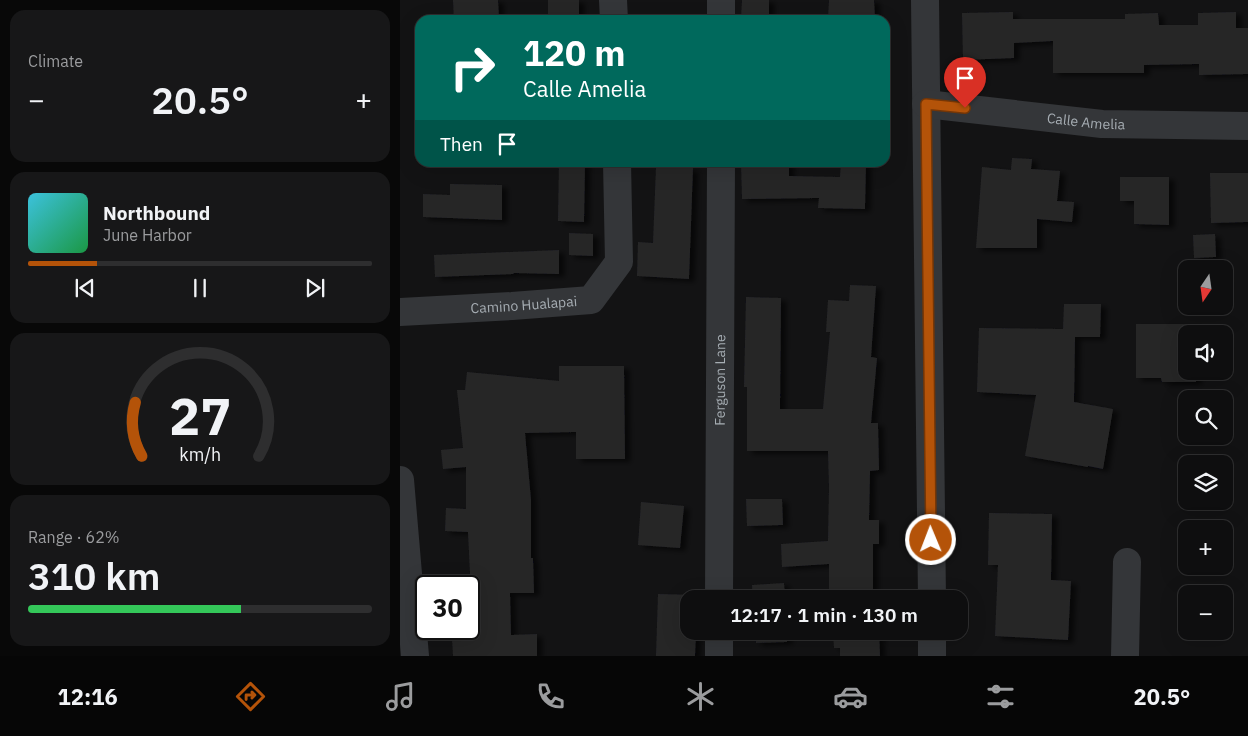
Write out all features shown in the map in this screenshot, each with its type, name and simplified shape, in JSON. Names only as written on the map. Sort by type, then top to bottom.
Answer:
[{"type":"street","points":[[613,0],[614,15]]},
{"type":"street","points":[[721,0],[721,15]]},
{"type":"street","points":[[925,0],[932,590]]},
{"type":"street","name":"Calle Amelia","points":[[926,104],[1102,124],[1248,126]]},
{"type":"street","name":"Camino Hualapai","points":[[400,312],[591,300],[619,262],[617,167]]},
{"type":"street","name":"Ferguson Lane","points":[[719,590],[721,167]]},
{"type":"street","points":[[400,480],[415,656]]},
{"type":"street","points":[[1125,656],[1127,562]]},
{"type":"street","points":[[719,640],[719,656]]},
{"type":"street","points":[[932,640],[932,656]]},
{"type":"building","points":[[453,0],[498,0],[499,15],[454,15]]},
{"type":"building","points":[[548,0],[579,0],[579,15],[548,15]]},
{"type":"building","points":[[742,0],[769,0],[769,15],[741,15]]},
{"type":"building","points":[[829,0],[874,0],[875,15],[828,15]]},
{"type":"building","points":[[1013,12],[1013,19],[1125,19],[1125,14],[1158,13],[1159,25],[1198,25],[1198,13],[1236,12],[1236,28],[1248,28],[1248,74],[1199,75],[1199,64],[1144,65],[1144,73],[1053,73],[1053,41],[1014,43],[1014,58],[963,60],[962,13]]},
{"type":"building","points":[[1012,158],[1032,159],[1031,169],[1060,171],[1057,201],[1074,202],[1072,222],[1037,219],[1037,248],[976,248],[982,167],[1011,170]]},
{"type":"building","points":[[559,167],[585,167],[584,222],[558,221]]},
{"type":"building","points":[[656,167],[693,168],[689,279],[637,276],[638,242],[653,243]]},
{"type":"building","points":[[741,167],[789,167],[789,176],[840,177],[841,167],[866,167],[865,209],[818,208],[819,198],[742,199]]},
{"type":"building","points":[[1210,173],[1248,173],[1248,222],[1211,223]]},
{"type":"building","points":[[1120,177],[1169,177],[1169,225],[1134,224],[1134,201],[1120,201]]},
{"type":"building","points":[[450,184],[502,185],[502,220],[423,217],[423,194],[450,195]]},
{"type":"building","points":[[569,233],[593,234],[593,256],[569,255]]},
{"type":"building","points":[[1215,234],[1216,257],[1194,258],[1193,235]]},
{"type":"building","points":[[559,250],[559,274],[513,273],[435,277],[434,255]]},
{"type":"building","points":[[850,285],[876,286],[871,357],[877,358],[871,423],[878,423],[879,470],[870,471],[869,520],[879,520],[879,544],[873,544],[873,590],[829,590],[829,564],[782,567],[781,544],[828,541],[828,451],[747,451],[747,387],[744,387],[746,297],[781,298],[780,409],[823,409],[830,332],[826,332],[828,300],[849,301]]},
{"type":"building","points":[[1064,304],[1101,304],[1100,337],[1075,337],[1074,402],[1113,409],[1103,469],[1025,456],[1036,395],[977,392],[979,328],[1063,329]]},
{"type":"building","points":[[1136,324],[1196,324],[1178,325],[1178,380],[1196,380],[1196,382],[1162,382],[1161,378],[1136,378]]},
{"type":"building","points":[[559,366],[624,366],[625,459],[576,459],[576,432],[525,433],[531,500],[531,558],[533,558],[534,593],[510,593],[511,635],[537,634],[537,656],[453,656],[452,640],[480,640],[480,575],[469,575],[468,532],[445,531],[446,508],[466,509],[466,467],[443,469],[441,450],[463,448],[457,390],[465,390],[467,372],[559,381]]},
{"type":"building","points":[[746,499],[782,499],[783,525],[747,526]]},
{"type":"building","points":[[641,502],[684,506],[680,548],[638,545]]},
{"type":"building","points":[[989,513],[1052,514],[1051,580],[1071,581],[1068,640],[995,636],[998,565],[988,565]]},
{"type":"building","points":[[784,583],[784,590],[752,590],[752,585]]},
{"type":"building","points":[[658,594],[680,595],[680,640],[696,640],[695,656],[656,656]]},
{"type":"building","points":[[756,640],[787,640],[787,642],[756,643]]},
{"type":"building","points":[[834,640],[879,640],[880,656],[840,656],[840,648],[834,648]]},
{"type":"route","points":[[931,540],[926,104],[965,108]]}]
